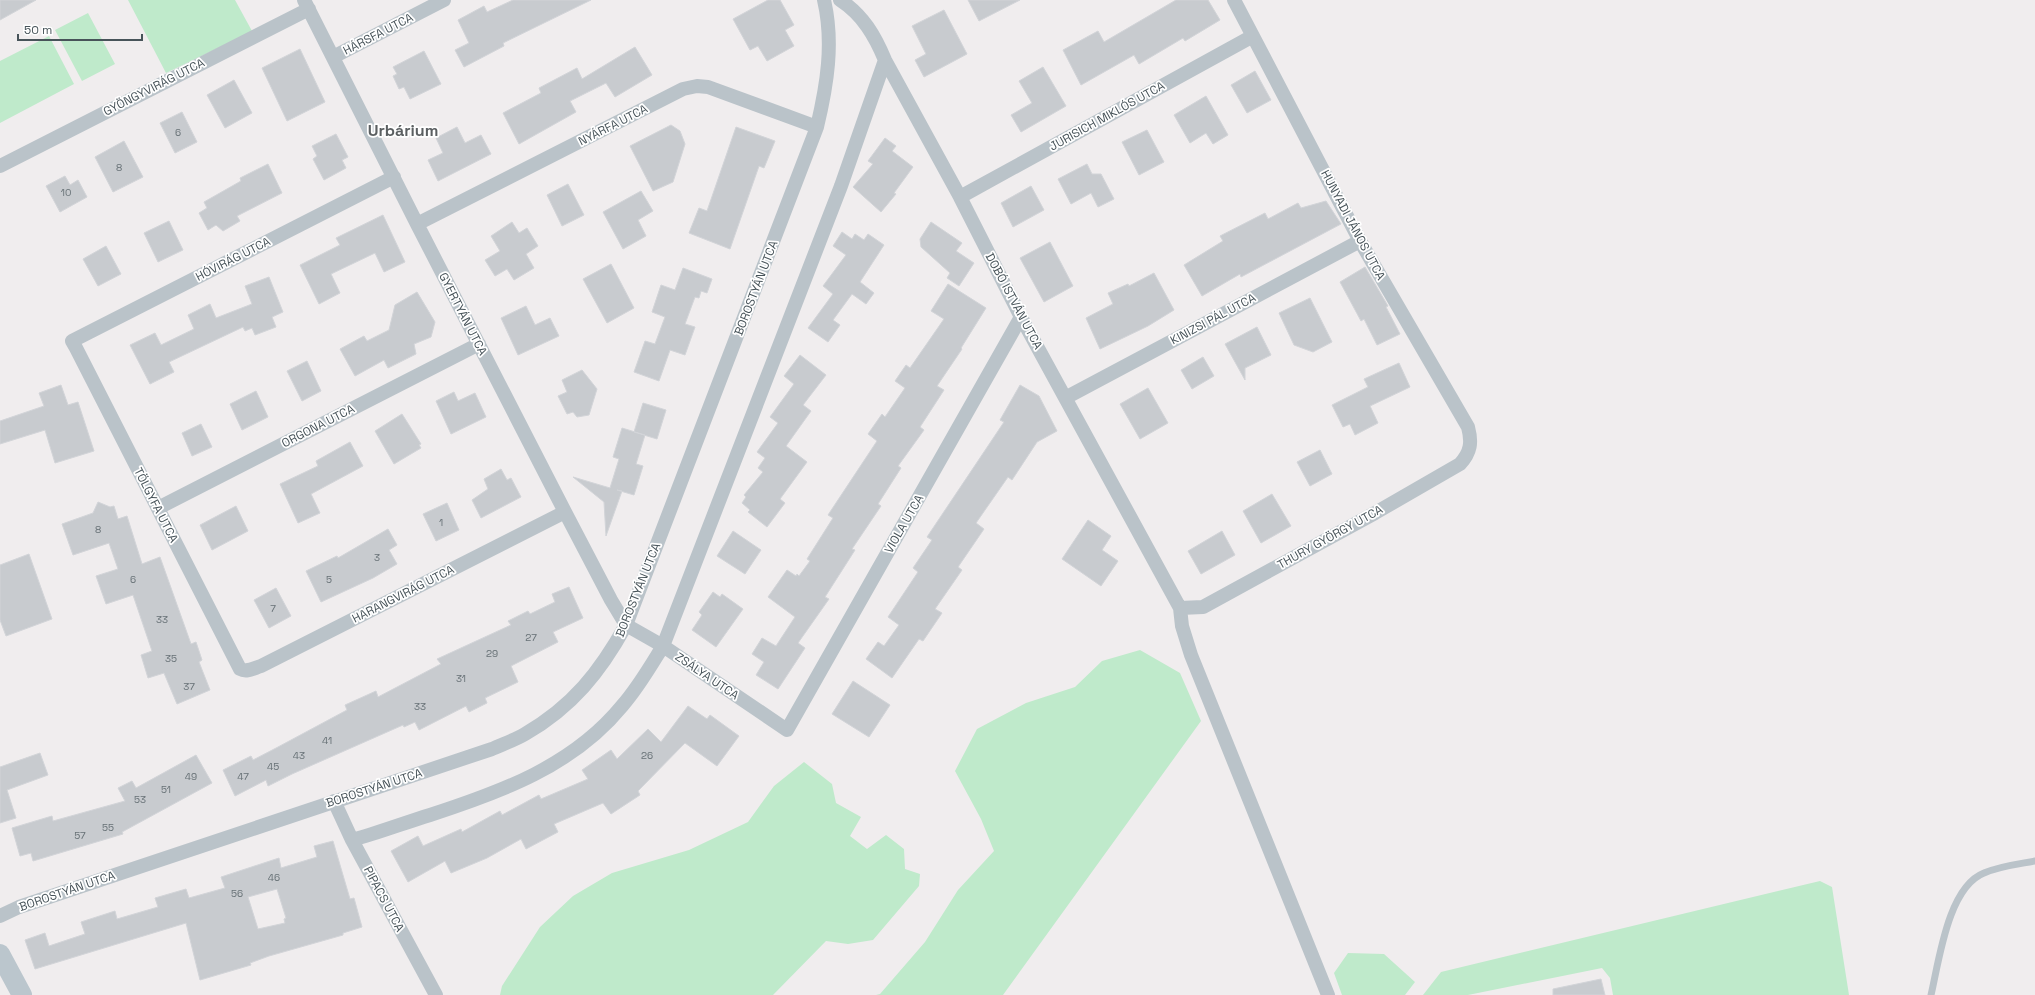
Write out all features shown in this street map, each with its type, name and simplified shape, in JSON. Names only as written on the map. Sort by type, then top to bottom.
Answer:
[{"type":"street","name":"HÁRSFA UTCA","points":[[333,57],[444,0]]},
{"type":"street","name":"BOROSTYÁN UTCA","points":[[0,916],[19,907],[492,749],[525,734],[556,713],[596,674],[626,625],[817,127],[826,90],[829,53],[827,0]]},
{"type":"street","name":"DOBÓ ISTVÁN UTCA","points":[[840,0],[853,8],[867,25],[960,197],[1021,317],[1067,397],[1180,608]]},
{"type":"street","name":"HUNYADI JÁNOS UTCA","points":[[1234,0],[1360,241],[1468,427],[1471,440],[1470,449]]},
{"type":"street","name":"GYERTYÁN UTCA","points":[[307,4],[417,224],[565,512],[611,600],[626,625]]},
{"type":"street","name":"GYÖNGYVIRÁG UTCA","points":[[0,166],[307,4]]},
{"type":"street","name":"JURISICH MIKLÓS UTCA","points":[[960,197],[1253,36]]},
{"type":"street","points":[[352,840],[488,796],[529,778],[562,760],[594,734],[622,707],[645,677],[663,646],[841,186],[885,60]]},
{"type":"street","name":"NYÁRFA UTCA","points":[[417,224],[683,89],[697,86],[708,87],[817,127]]},
{"type":"street","name":"HÓVIRÁG UTCA","points":[[72,341],[394,177]]},
{"type":"street","name":"KINIZSI PÁL UTCA","points":[[1067,397],[1360,241]]},
{"type":"street","name":"VIOLA UTCA","points":[[787,730],[1021,317]]},
{"type":"street","name":"TÖLGYFA UTCA","points":[[72,341],[240,669]]},
{"type":"street","name":"ORGONA UTCA","points":[[158,508],[479,344]]},
{"type":"street","name":"THURY GYÖRGY UTCA","points":[[1180,608],[1203,607],[1368,517],[1460,464],[1467,457],[1470,449]]},
{"type":"street","name":"HARANGVIRÁG UTCA","points":[[240,669],[249,670],[261,666],[565,512]]},
{"type":"street","points":[[1180,608],[1182,626],[1190,655],[1328,995]]},
{"type":"street","name":"ZSÁLYA UTCA","points":[[626,625],[663,646],[787,730]]},
{"type":"street","name":"PIPACS UTCA","points":[[334,801],[352,840],[436,995]]},
{"type":"street","points":[[0,954],[22,995]]},
{"type":"lane","points":[[1931,995],[1950,919],[1959,897],[1970,883],[1984,873],[2035,860]]},
{"type":"green space","points":[[128,0],[235,0],[252,31],[266,25],[166,73]]},
{"type":"green space","points":[[88,13],[115,64],[82,81],[55,30]]},
{"type":"green space","points":[[49,36],[74,84],[0,123],[0,61]]},
{"type":"green space","points":[[1140,650],[1180,673],[1201,721],[1003,995],[876,995],[880,994],[925,942],[958,890],[994,851],[981,819],[955,771],[977,729],[1026,703],[1075,687],[1102,661]]},
{"type":"green space","points":[[804,762],[832,784],[836,803],[861,817],[850,836],[867,849],[886,835],[904,849],[905,869],[920,874],[919,886],[873,940],[848,944],[826,941],[773,995],[500,995],[502,986],[540,927],[573,896],[612,873],[689,850],[748,822],[774,786]]},
{"type":"green space","points":[[1820,881],[1832,887],[1849,995],[1613,995],[1610,978],[1602,968],[1468,995],[1423,995],[1441,972]]},
{"type":"green space","points":[[1348,953],[1384,954],[1415,982],[1405,995],[1342,995],[1334,973]]},
{"type":"building","points":[[0,0],[36,0],[0,20]]},
{"type":"building","points":[[513,0],[591,0],[503,43],[504,46],[464,67],[455,50],[469,43],[458,20],[484,6],[487,12]]},
{"type":"building","points":[[768,0],[780,0],[794,25],[785,30],[794,46],[767,61],[758,46],[750,50],[733,19]]},
{"type":"building","points":[[968,0],[1020,0],[979,21]]},
{"type":"building","points":[[1176,0],[1208,0],[1220,20],[1185,41],[1183,38],[1139,64],[1134,55],[1081,85],[1063,50],[1098,31],[1104,42]]},
{"type":"building","points":[[944,10],[967,54],[924,77],[915,60],[926,54],[912,26]]},
{"type":"building","points":[[635,47],[652,75],[615,97],[606,83],[570,101],[576,112],[519,144],[503,113],[541,93],[539,88],[577,68],[582,79]]},
{"type":"building","points":[[300,49],[325,102],[287,121],[262,68]]},
{"type":"building","points":[[424,51],[441,84],[410,99],[404,87],[399,89],[393,76],[397,74],[393,67]]},
{"type":"building","points":[[1043,67],[1066,106],[1021,132],[1011,115],[1032,103],[1019,81]]},
{"type":"building","points":[[1255,71],[1271,100],[1247,113],[1231,85]]},
{"type":"building","points":[[234,80],[252,113],[225,128],[207,95]]},
{"type":"building","points":[[1206,96],[1228,135],[1213,144],[1206,133],[1190,143],[1174,115]]},
{"type":"building","points":[[182,112],[197,142],[175,153],[160,123]]},
{"type":"building","points":[[671,125],[680,131],[685,144],[673,182],[653,191],[630,146]]},
{"type":"building","points":[[457,127],[465,143],[481,135],[491,154],[438,181],[428,160],[443,153],[436,138]]},
{"type":"building","points":[[736,127],[775,141],[764,168],[759,166],[730,249],[689,233],[699,208],[707,211]]},
{"type":"building","points":[[1147,130],[1164,162],[1139,175],[1122,142]]},
{"type":"building","points":[[336,134],[348,157],[342,160],[346,168],[324,180],[313,159],[317,156],[312,146]]},
{"type":"building","points":[[885,138],[896,146],[892,151],[913,167],[894,193],[896,194],[881,212],[853,187],[873,164],[868,161]]},
{"type":"building","points":[[124,141],[143,177],[113,192],[95,157]]},
{"type":"building","points":[[268,164],[282,193],[237,216],[240,221],[223,231],[216,225],[208,230],[199,213],[207,208],[204,202],[241,181],[240,178]]},
{"type":"building","points":[[1087,164],[1092,174],[1101,174],[1114,199],[1098,207],[1091,193],[1071,204],[1058,179]]},
{"type":"building","points":[[65,176],[70,185],[78,180],[87,197],[60,212],[46,186]]},
{"type":"building","points":[[568,184],[584,215],[562,226],[547,195]]},
{"type":"building","points":[[1031,186],[1044,210],[1013,227],[1001,203]]},
{"type":"building","points":[[641,191],[653,211],[638,220],[646,236],[623,249],[603,212]]},
{"type":"building","points":[[1326,201],[1341,224],[1241,277],[1240,274],[1202,296],[1184,265],[1223,241],[1220,236],[1265,213],[1268,219],[1298,203],[1301,208]]},
{"type":"building","points":[[383,215],[405,262],[384,272],[375,253],[331,274],[340,293],[319,304],[300,265],[340,245],[336,238]]},
{"type":"building","points":[[169,221],[183,250],[158,262],[144,233]]},
{"type":"building","points":[[512,222],[519,233],[527,228],[538,246],[526,254],[534,268],[514,280],[507,269],[495,276],[485,260],[500,251],[491,236]]},
{"type":"building","points":[[931,222],[962,243],[956,251],[974,263],[959,286],[947,278],[950,273],[921,247],[920,239]]},
{"type":"building","points":[[842,232],[852,239],[855,234],[864,240],[868,234],[884,245],[860,282],[874,293],[866,304],[852,294],[833,320],[840,325],[828,342],[808,328],[833,294],[823,286],[846,255],[833,246]]},
{"type":"building","points":[[1050,242],[1073,286],[1044,302],[1020,258]]},
{"type":"building","points":[[106,246],[121,274],[98,286],[83,259]]},
{"type":"building","points":[[611,264],[634,308],[607,323],[583,279]]},
{"type":"building","points":[[1365,267],[1388,306],[1386,307],[1400,334],[1377,345],[1364,319],[1361,321],[1340,282]]},
{"type":"building","points":[[683,268],[712,279],[707,293],[701,291],[699,298],[695,297],[685,324],[695,327],[685,355],[670,350],[659,381],[634,372],[645,341],[655,344],[665,317],[652,312],[661,285],[675,290]]},
{"type":"building","points":[[1154,273],[1174,310],[1148,326],[1100,349],[1086,318],[1113,304],[1108,293],[1128,284],[1129,286]]},
{"type":"building","points":[[269,277],[283,312],[272,317],[276,327],[255,335],[252,328],[245,331],[243,327],[169,362],[174,372],[150,384],[130,345],[155,333],[161,345],[194,329],[188,315],[210,304],[216,318],[252,304],[245,286]]},
{"type":"building","points":[[948,284],[986,308],[961,348],[962,349],[937,386],[944,390],[920,427],[924,430],[898,466],[901,468],[878,504],[881,506],[852,549],[855,550],[825,597],[829,599],[798,643],[805,648],[778,689],[756,675],[764,662],[752,654],[762,638],[776,646],[795,617],[768,597],[787,570],[796,576],[797,574],[799,576],[810,561],[807,559],[833,518],[828,515],[877,441],[868,434],[882,414],[885,417],[905,388],[895,381],[906,365],[910,368],[944,319],[931,311]]},
{"type":"building","points":[[417,292],[435,322],[431,337],[414,344],[416,354],[388,368],[384,360],[355,376],[340,349],[364,336],[367,341],[389,330],[395,305]]},
{"type":"building","points":[[1310,298],[1332,342],[1313,352],[1294,345],[1279,313]]},
{"type":"building","points":[[526,306],[535,325],[550,318],[559,336],[518,355],[501,318]]},
{"type":"building","points":[[1257,327],[1271,355],[1245,368],[1245,380],[1225,344]]},
{"type":"building","points":[[800,355],[826,375],[803,405],[811,411],[786,446],[807,462],[780,499],[785,503],[767,527],[748,512],[750,510],[742,503],[746,497],[744,495],[763,472],[758,468],[765,458],[757,452],[778,423],[770,417],[794,384],[784,376]]},
{"type":"building","points":[[1203,357],[1214,376],[1192,389],[1181,370]]},
{"type":"building","points":[[307,361],[321,391],[302,401],[287,371]]},
{"type":"building","points":[[1399,363],[1410,387],[1370,406],[1378,423],[1355,435],[1350,424],[1343,427],[1332,405],[1368,387],[1364,379]]},
{"type":"building","points":[[582,370],[597,389],[589,415],[577,417],[573,412],[567,414],[558,396],[567,392],[562,380]]},
{"type":"building","points":[[61,385],[68,405],[78,402],[94,451],[55,463],[45,430],[0,444],[0,421],[44,406],[39,393]]},
{"type":"building","points":[[1020,385],[1039,396],[1057,431],[1037,442],[1012,480],[1008,477],[976,523],[984,529],[958,567],[962,570],[935,609],[942,613],[923,641],[919,639],[892,678],[866,659],[878,642],[884,646],[899,625],[888,617],[918,572],[913,568],[932,540],[927,537],[1004,422],[1000,420]]},
{"type":"building","points":[[1148,388],[1168,423],[1140,439],[1120,404]]},
{"type":"building","points":[[256,391],[268,417],[242,430],[230,404]]},
{"type":"building","points":[[454,392],[458,401],[475,393],[486,417],[451,434],[436,401]]},
{"type":"building","points":[[643,403],[666,410],[657,439],[634,432]]},
{"type":"building","points":[[402,414],[421,444],[419,445],[421,448],[394,464],[375,431]]},
{"type":"building","points":[[201,424],[212,447],[192,456],[182,433]]},
{"type":"building","points":[[622,428],[645,435],[636,464],[643,466],[634,495],[622,491],[606,536],[604,502],[573,477],[610,488],[619,459],[613,457]]},
{"type":"building","points":[[350,442],[363,466],[311,494],[320,513],[298,523],[280,484],[318,466],[316,461]]},
{"type":"building","points":[[1320,450],[1332,474],[1310,486],[1297,462]]},
{"type":"building","points":[[501,469],[507,480],[511,478],[521,497],[481,518],[472,500],[488,489],[484,479]]},
{"type":"building","points":[[1272,494],[1291,526],[1261,543],[1243,511]]},
{"type":"building","points":[[98,502],[110,507],[114,506],[118,519],[127,516],[142,564],[160,557],[191,644],[196,642],[202,660],[199,662],[210,690],[177,704],[164,673],[148,678],[141,655],[152,651],[133,595],[106,604],[96,576],[118,569],[109,543],[73,555],[62,524],[93,513]]},
{"type":"building","points":[[447,503],[459,530],[436,541],[423,514]]},
{"type":"building","points":[[236,506],[248,531],[212,550],[200,525]]},
{"type":"building","points":[[1088,520],[1111,536],[1102,550],[1118,561],[1101,586],[1062,559]]},
{"type":"building","points":[[388,529],[397,545],[389,550],[397,564],[373,578],[321,602],[306,571],[337,556],[338,558]]},
{"type":"building","points":[[733,531],[761,550],[745,574],[717,556]]},
{"type":"building","points":[[1222,531],[1235,555],[1201,574],[1188,551]]},
{"type":"building","points":[[29,554],[52,619],[6,636],[0,620],[0,565]]},
{"type":"building","points":[[569,587],[583,618],[553,632],[558,642],[511,666],[518,682],[485,698],[487,703],[469,712],[466,706],[419,730],[415,722],[404,727],[403,725],[268,786],[266,780],[235,796],[223,770],[251,756],[253,760],[278,747],[347,710],[345,705],[376,691],[378,697],[441,664],[437,659],[511,625],[508,621],[528,611],[530,614],[555,602],[552,594]]},
{"type":"building","points":[[276,588],[291,616],[269,628],[254,600]]},
{"type":"building","points":[[713,592],[720,597],[722,594],[743,609],[716,647],[692,630],[702,615],[699,612]]},
{"type":"building","points":[[853,681],[890,705],[869,737],[832,714]]},
{"type":"building","points":[[688,706],[707,719],[710,715],[739,736],[717,766],[685,743],[638,791],[640,795],[611,814],[603,803],[554,824],[558,832],[526,849],[521,839],[487,858],[451,873],[445,861],[408,882],[391,851],[418,836],[423,846],[461,829],[462,832],[500,811],[502,815],[539,795],[541,799],[588,779],[582,770],[611,750],[617,759],[648,729],[661,742]]},
{"type":"building","points":[[40,753],[48,775],[7,790],[16,818],[0,823],[0,767]]},
{"type":"building","points":[[196,755],[212,783],[122,832],[123,834],[33,861],[31,853],[20,856],[12,828],[52,816],[53,821],[125,801],[118,788],[132,781],[136,788]]},
{"type":"building","points":[[333,841],[350,899],[354,898],[362,927],[343,933],[343,935],[269,956],[250,963],[251,965],[200,980],[186,923],[35,969],[25,940],[45,933],[49,946],[85,934],[81,922],[115,911],[117,919],[158,907],[155,898],[186,889],[189,898],[225,888],[221,877],[279,858],[281,868],[317,857],[314,846]],"holes":[[[277,889],[286,918],[284,919],[285,923],[258,929],[248,897]]]},
{"type":"building","points":[[1601,979],[1605,995],[1553,995],[1553,989]]},
{"type":"district","name":"Urbárium","points":[[403,130]]}]
